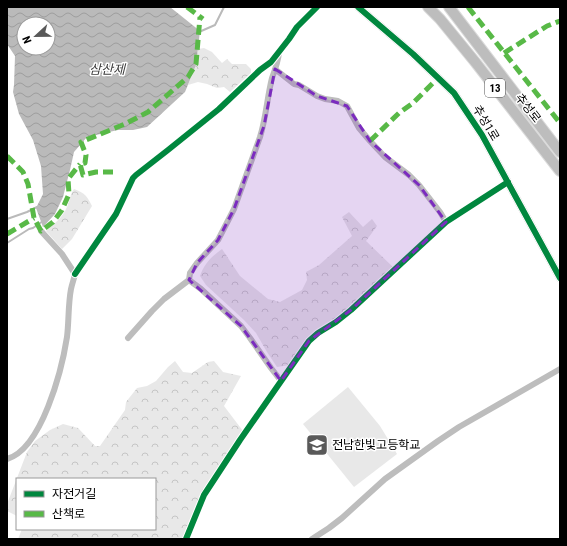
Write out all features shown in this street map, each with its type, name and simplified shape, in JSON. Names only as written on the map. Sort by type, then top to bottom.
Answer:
[{"type":"main road","name":"추성로","points":[[428,7],[440,19],[476,63],[560,171]]},
{"type":"main road","name":"추성로","points":[[449,7],[560,152]]},
{"type":"street","points":[[7,459],[18,454],[26,445],[36,431],[49,406],[62,366],[67,337],[71,289],[76,274],[116,214],[133,178],[219,109],[260,70],[271,62],[297,27],[317,7]]},
{"type":"street","name":"추성1로","points":[[358,7],[413,54],[454,93],[482,135],[560,278]]},
{"type":"street","points":[[128,338],[156,307],[189,280],[190,273],[197,263],[218,240],[234,209],[264,126],[272,78],[278,63],[280,51]]},
{"type":"street","points":[[275,69],[294,84],[299,85],[325,99],[338,101],[345,104],[359,128],[370,141],[386,157],[419,185],[446,222]]},
{"type":"street","points":[[186,539],[204,495],[240,440],[309,341],[351,310],[446,222],[508,182]]},
{"type":"street","points":[[41,232],[62,254],[76,274]]},
{"type":"street","points":[[189,280],[201,289],[241,326],[282,381]]},
{"type":"street","points":[[312,539],[334,525],[385,479],[458,427],[560,369]]},
{"type":"highlighted area","points":[[275,69],[317,96],[347,106],[370,141],[419,185],[446,222],[351,310],[309,341],[281,381],[241,326],[189,280],[197,263],[218,240],[234,209],[264,126]]},
{"type":"green space","points":[[204,48],[212,52],[222,63],[227,59],[232,64],[246,64],[251,69],[251,73],[230,92],[224,87],[217,88],[198,82],[188,85],[196,65],[198,49]]},
{"type":"green space","points":[[74,189],[85,195],[92,206],[72,239],[62,249],[46,231],[65,211]]},
{"type":"green space","points":[[349,212],[363,227],[372,219],[377,226],[366,241],[394,268],[335,321],[316,332],[290,365],[277,367],[256,333],[206,285],[200,276],[209,261],[222,249],[240,276],[268,299],[280,302],[302,290],[307,280],[306,272],[319,265],[352,236],[342,217]]},
{"type":"green space","points":[[175,361],[183,372],[192,373],[208,362],[214,361],[223,372],[241,376],[224,406],[243,431],[207,487],[183,539],[18,539],[22,530],[156,530],[156,478],[17,478],[27,452],[35,441],[50,430],[63,424],[78,428],[95,446],[100,446],[125,410],[126,402],[137,388],[147,386],[156,381]]},
{"type":"green space","points":[[348,387],[380,426],[397,454],[354,487],[303,424]]},
{"type":"green space","points":[[16,481],[16,516],[7,511],[7,504]]},
{"type":"water","name":"삼산제","points":[[7,7],[170,7],[200,31],[196,65],[185,92],[147,127],[133,130],[118,130],[87,137],[74,152],[63,197],[55,214],[43,227],[36,208],[43,194],[41,166],[33,140],[19,114],[13,92],[15,56],[7,44]]},
{"type":"waterway","points":[[199,32],[215,25],[224,7]]},
{"type":"waterway","points":[[7,219],[37,207]]},
{"type":"waterway","points":[[7,243],[43,221]]},
{"type":"marked path","points":[[187,7],[203,19]]},
{"type":"marked path","points":[[468,7],[560,123]]},
{"type":"marked path","points":[[113,172],[96,172],[83,175],[80,164],[85,163],[86,155],[81,142],[125,124],[148,112],[188,77],[196,64],[200,17]]},
{"type":"marked path","points":[[504,53],[547,26],[560,21]]},
{"type":"marked path","points":[[370,141],[399,113],[413,103],[438,78]]},
{"type":"marked path","points":[[7,156],[23,172],[28,184],[34,218],[41,231],[53,222],[62,210],[69,194],[68,179],[80,164]]},
{"type":"marked path","points":[[7,234],[34,218]]},
{"type":"cycle path","points":[[75,274],[116,214],[133,178],[219,109],[260,70],[271,62],[297,27],[317,7]]},
{"type":"cycle path","points":[[358,7],[413,54],[454,93],[482,135],[560,278]]},
{"type":"cycle path","points":[[186,539],[204,495],[240,440],[309,341],[351,310],[446,222],[508,182]]},
{"type":"place","name":"전남한빛고등학교","points":[[317,445]]}]
